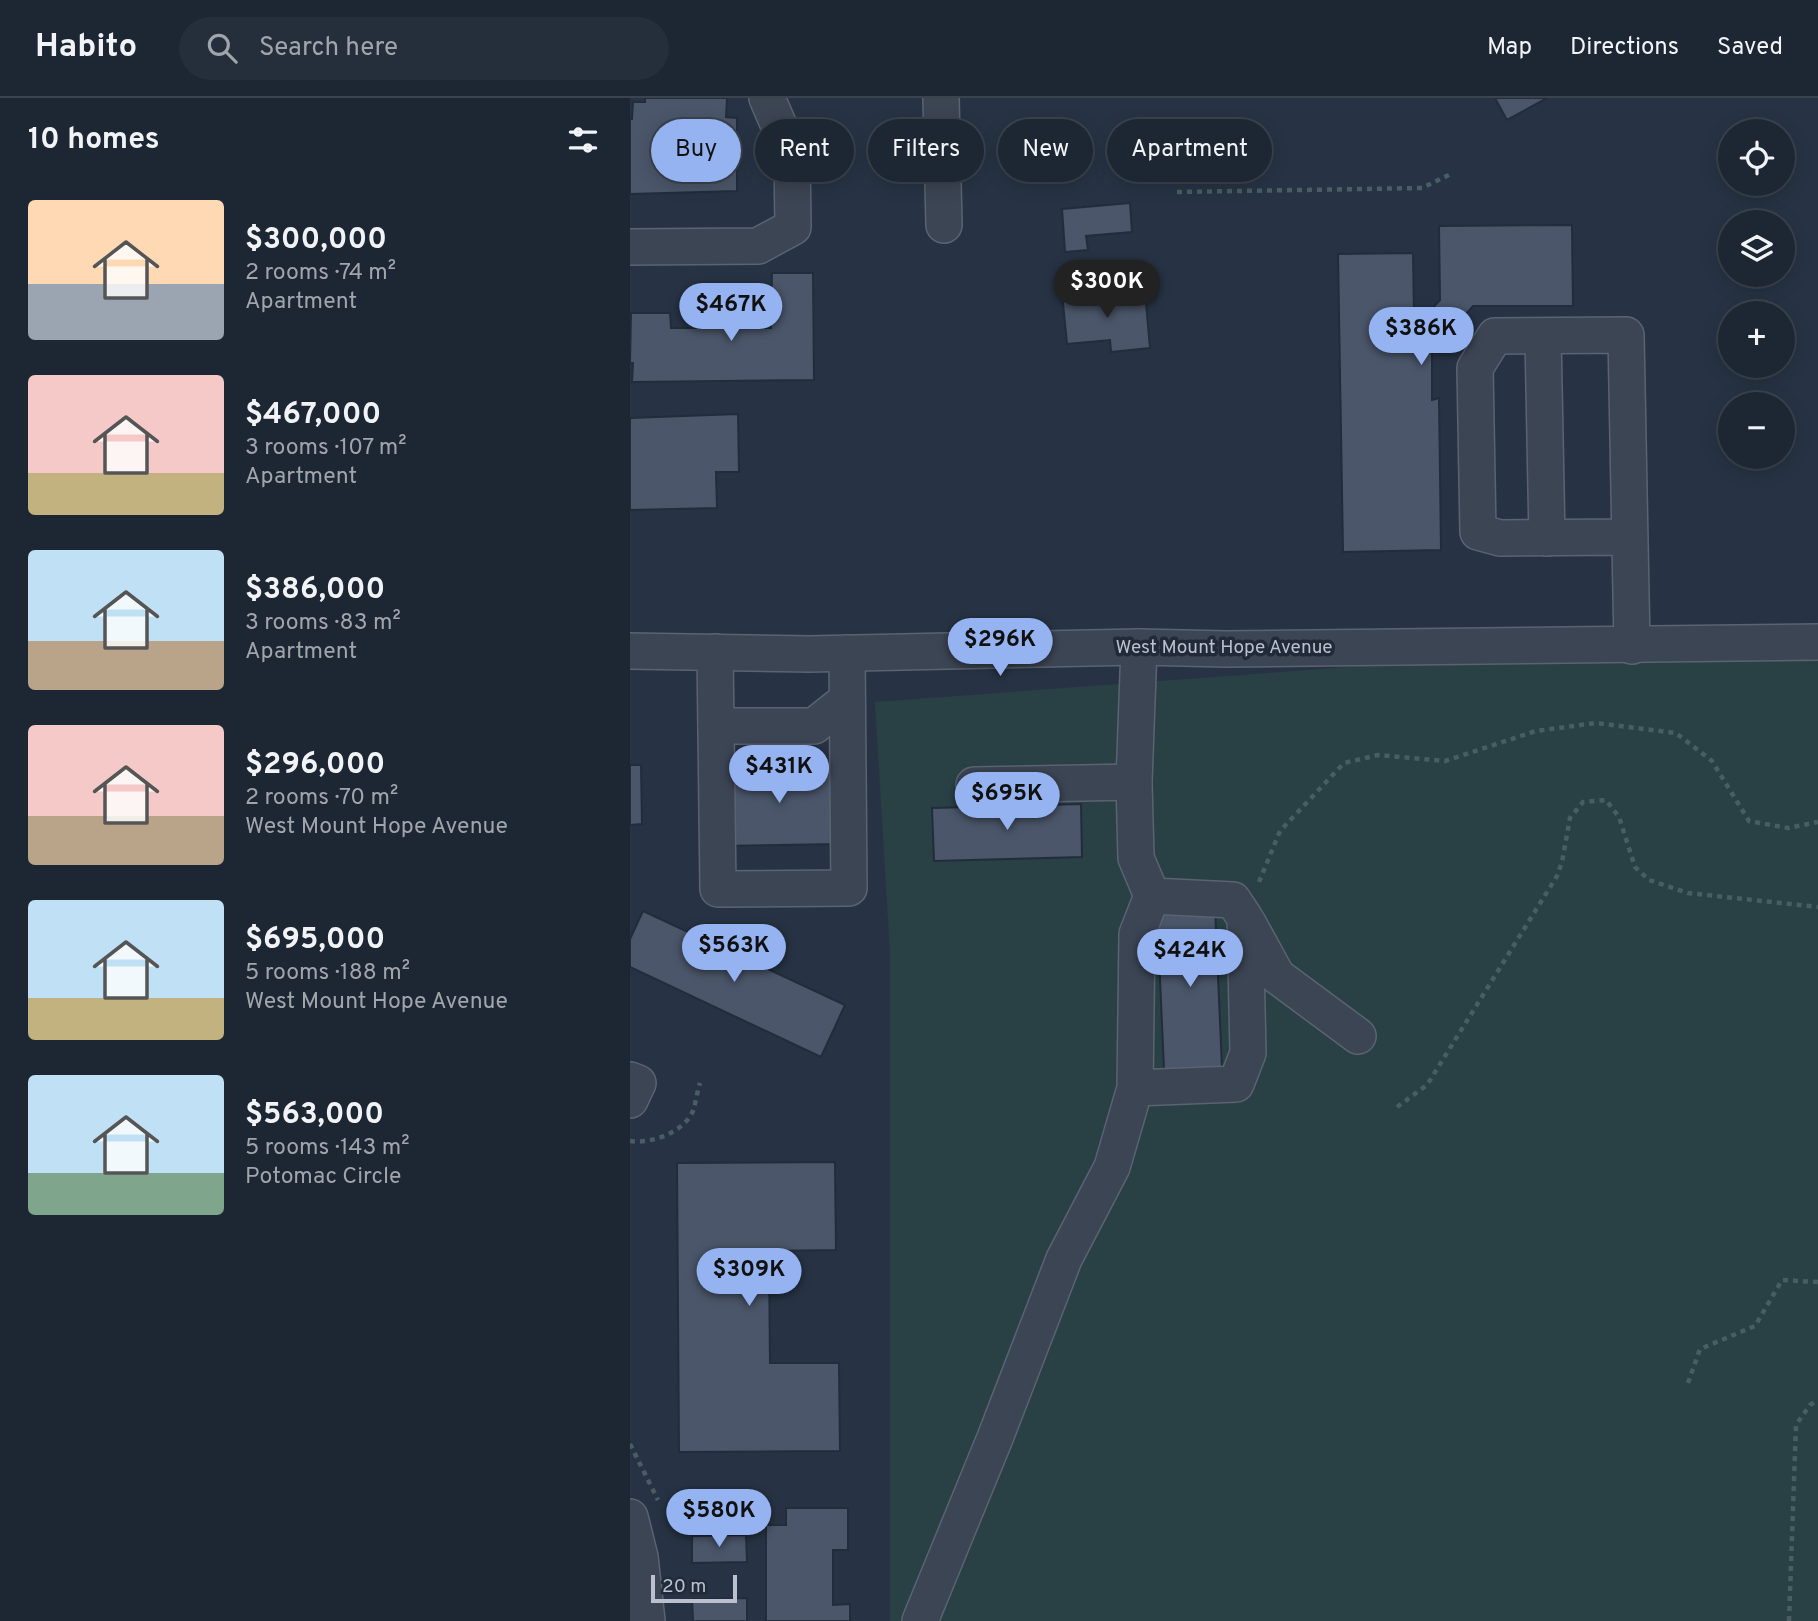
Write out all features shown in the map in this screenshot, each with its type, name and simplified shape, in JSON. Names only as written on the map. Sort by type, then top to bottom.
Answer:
[{"type":"street","points":[[630,247],[758,246],[793,227],[792,156],[767,98]]},
{"type":"street","points":[[941,98],[944,225]]},
{"type":"street","points":[[1630,537],[1500,538],[1478,532],[1475,368],[1495,336],[1626,335],[1627,381],[1630,537],[1632,646]]},
{"type":"street","points":[[1543,336],[1547,538]]},
{"type":"street","name":"West Mount Hope Avenue","points":[[630,651],[847,653],[1818,642]]},
{"type":"street","points":[[920,1621],[1064,1259],[1112,1167],[1135,1088],[1137,934],[1152,896],[1136,858],[1134,782],[1139,648]]},
{"type":"street","points":[[715,652],[718,889],[849,888],[847,653]]},
{"type":"street","points":[[716,726],[814,726],[847,700]]},
{"type":"street","points":[[974,785],[1134,782]]},
{"type":"street","points":[[1152,896],[1239,909]]},
{"type":"street","points":[[1239,909],[1277,975],[1358,1036]]},
{"type":"street","points":[[1135,1088],[1236,1084],[1248,1053],[1239,909]]},
{"type":"street","points":[[630,1517],[640,1557],[647,1621]]},
{"type":"path","points":[[1177,192],[1422,188],[1452,173]]},
{"type":"path","points":[[1239,909],[1257,886],[1280,831],[1344,763],[1378,755],[1445,761],[1536,731],[1596,723],[1675,733],[1712,761],[1749,821],[1788,828],[1818,822]]},
{"type":"path","points":[[1397,1107],[1427,1086],[1557,876],[1570,818],[1583,802],[1606,800],[1619,817],[1635,867],[1649,880],[1688,893],[1818,907]]},
{"type":"path","points":[[630,1140],[654,1139],[673,1132],[692,1113],[700,1083]]},
{"type":"path","points":[[1688,1383],[1700,1349],[1755,1326],[1782,1280],[1818,1282]]},
{"type":"path","points":[[1789,1621],[1797,1425],[1810,1405],[1818,1400]]},
{"type":"green space","points":[[1818,642],[1818,1621],[890,1621],[890,953],[875,702],[1632,646]]},
{"type":"building","points":[[645,98],[727,98],[726,117],[737,119],[651,119],[651,182],[737,182],[737,191],[630,194],[630,119],[633,102],[645,102]]},
{"type":"building","points":[[1495,98],[1547,98],[1507,120]]},
{"type":"building","points":[[1130,203],[1132,232],[1086,236],[1088,250],[1065,252],[1062,209]]},
{"type":"building","points":[[1572,225],[1573,306],[1473,306],[1458,323],[1464,328],[1452,342],[1445,337],[1440,342],[1432,343],[1432,400],[1439,398],[1441,550],[1343,552],[1338,254],[1413,253],[1414,314],[1427,314],[1440,300],[1439,226]]},
{"type":"building","points":[[772,273],[813,273],[814,380],[632,382],[631,313],[670,313],[671,328],[771,328]]},
{"type":"building","points":[[1087,290],[1088,298],[1145,292],[1150,348],[1111,352],[1110,340],[1067,344],[1062,293]]},
{"type":"building","points":[[738,414],[739,472],[716,472],[717,508],[630,510],[630,418]]},
{"type":"building","points":[[838,764],[840,844],[720,846],[718,766]]},
{"type":"building","points":[[630,765],[641,765],[642,824],[630,825]]},
{"type":"building","points":[[1081,804],[1082,857],[934,861],[932,808]]},
{"type":"building","points":[[1215,907],[1222,1068],[1164,1070],[1157,910]]},
{"type":"building","points":[[643,911],[845,1005],[821,1057],[630,967],[630,939]]},
{"type":"building","points":[[835,1162],[836,1250],[769,1251],[770,1363],[839,1363],[840,1451],[679,1452],[677,1163]]},
{"type":"building","points":[[786,1508],[848,1508],[848,1550],[833,1550],[833,1605],[850,1604],[850,1621],[766,1621],[766,1525],[786,1525]]},
{"type":"building","points":[[746,1535],[747,1562],[692,1563],[692,1536]]},
{"type":"building","points":[[747,1598],[747,1621],[693,1621],[692,1599]]}]
